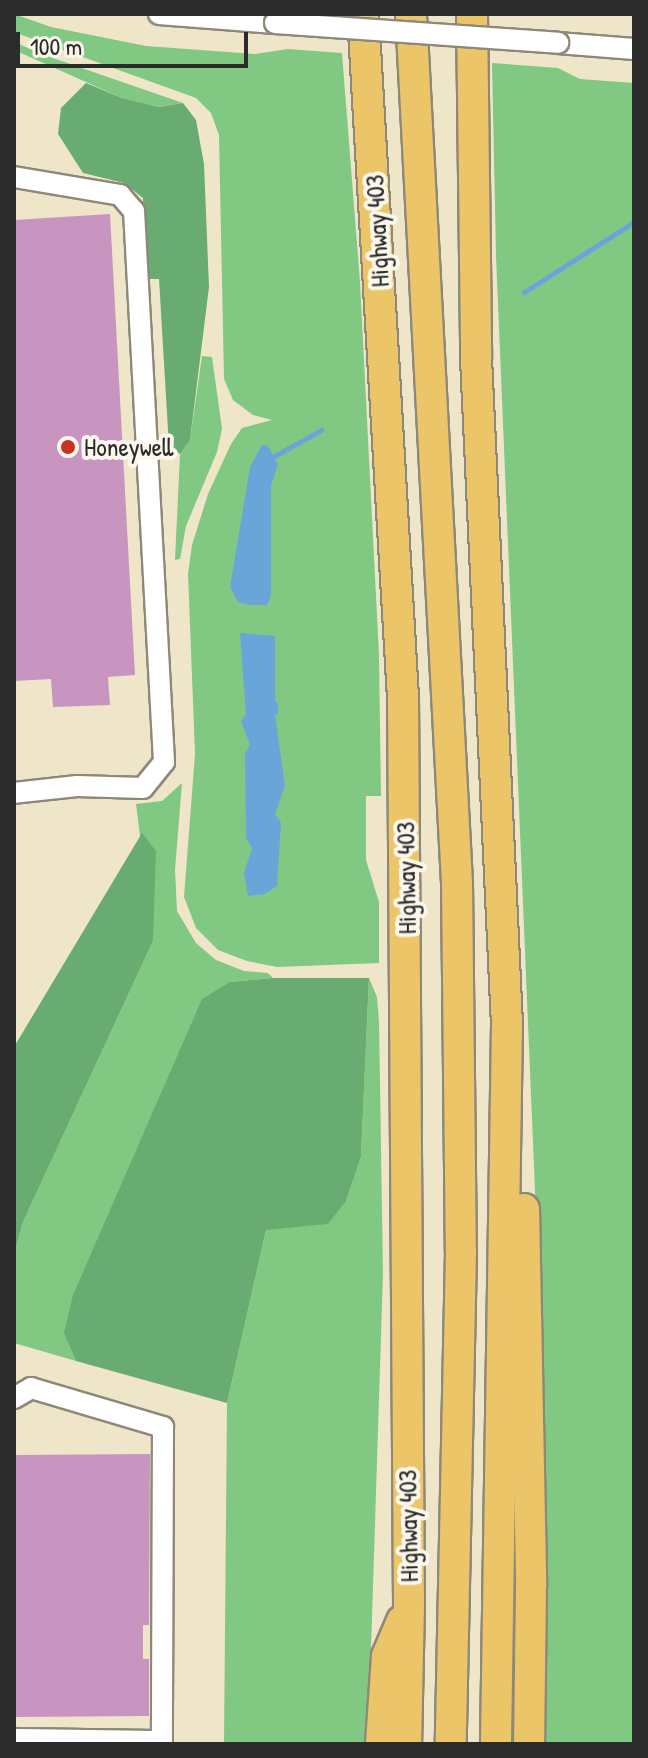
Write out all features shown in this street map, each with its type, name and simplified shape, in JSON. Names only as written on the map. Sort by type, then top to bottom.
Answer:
[{"type":"highway","name":"Highway 403","points":[[363,14],[403,697],[409,1604],[406,1744]]},
{"type":"highway","points":[[411,14],[457,883],[461,1252],[451,1744]]},
{"type":"highway","points":[[472,14],[476,358],[507,1025],[496,1744]]},
{"type":"highway","points":[[507,1025],[523,1123],[531,1586],[529,1744]]},
{"type":"highway","points":[[381,1744],[387,1656],[409,1604]]},
{"type":"street","points":[[159,14],[634,49]]},
{"type":"street","points":[[14,177],[120,195],[134,211],[164,762],[143,788],[77,786],[14,793]]},
{"type":"street","points":[[14,1398],[31,1388],[163,1427],[162,1742],[14,1739]]},
{"type":"green space","points":[[14,14],[51,27],[146,46],[255,54],[288,49],[342,53],[360,282],[379,655],[381,796],[366,796],[366,860],[379,902],[379,963],[277,967],[247,961],[218,950],[196,928],[184,897],[195,754],[188,574],[192,545],[208,494],[231,444],[242,428],[272,420],[253,415],[233,400],[224,379],[219,135],[211,113],[196,98],[14,32]]},
{"type":"green space","points":[[14,42],[183,103],[159,107],[122,98],[14,50]]},
{"type":"green space","points":[[492,63],[558,68],[580,79],[634,83],[634,1744],[543,1744],[540,1311],[496,256]]},
{"type":"green space","points":[[86,83],[122,98],[159,107],[183,103],[196,120],[204,164],[209,287],[190,440],[180,454],[169,447],[159,279],[146,279],[143,198],[124,183],[83,173],[58,134],[61,108]]},
{"type":"green space","points":[[202,356],[212,357],[222,429],[217,452],[186,526],[180,559],[175,560],[180,454],[190,440]]},
{"type":"green space","points":[[182,783],[175,870],[177,911],[196,943],[216,960],[244,971],[268,973],[273,978],[230,982],[65,1333],[76,1361],[14,1343],[14,1255],[23,1222],[153,941],[136,804],[162,801]]},
{"type":"green space","points":[[142,833],[156,851],[153,941],[23,1222],[14,1255],[14,1047]]},
{"type":"green space","points":[[273,978],[369,978],[361,1157],[346,1201],[328,1224],[266,1230],[227,1403],[76,1361],[64,1333],[73,1295],[202,999],[230,982]]},
{"type":"green space","points":[[369,978],[377,997],[379,1021],[383,1273],[368,1744],[224,1744],[227,1403],[266,1230],[346,1201],[361,1157]]},
{"type":"water","points":[[262,445],[268,446],[278,464],[271,486],[271,596],[267,605],[250,605],[238,602],[230,587],[250,467]]},
{"type":"water","points":[[240,633],[275,636],[275,700],[278,714],[275,715],[285,786],[275,814],[281,823],[277,886],[264,894],[248,896],[244,873],[252,848],[246,838],[245,753],[250,745],[241,721],[246,714]]},
{"type":"building","name":"Honeywell","points":[[110,214],[135,675],[108,677],[110,705],[53,707],[51,679],[14,681],[14,220]]},
{"type":"building","points":[[150,1454],[149,1625],[143,1625],[143,1659],[149,1659],[149,1716],[14,1717],[15,1455]]},
{"type":"waterway","points":[[524,292],[634,222]]},
{"type":"waterway","points":[[269,459],[321,430]]},
{"type":"place","name":"Honeywell","points":[[68,447]]}]
